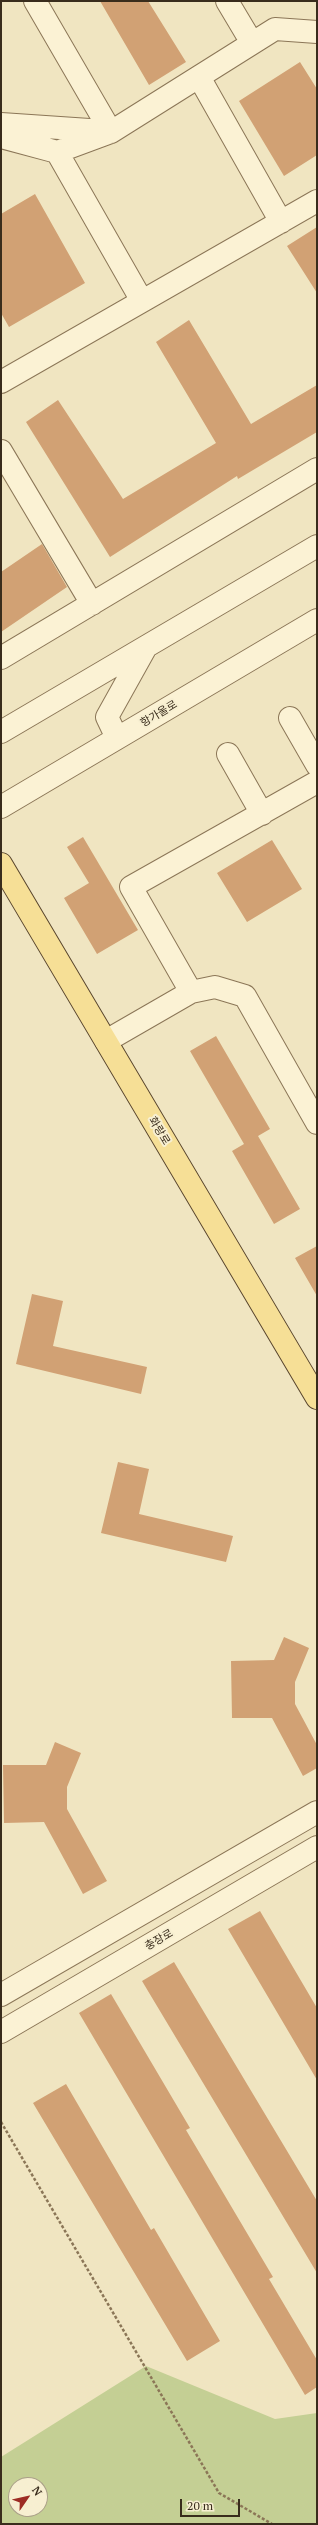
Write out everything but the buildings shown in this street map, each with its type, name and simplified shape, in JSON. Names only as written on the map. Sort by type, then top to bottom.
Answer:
[{"type":"main road","name":"화랑로","points":[[1,864],[317,1398]]},
{"type":"street","points":[[34,1],[111,132]]},
{"type":"street","points":[[227,1],[252,43]]},
{"type":"street","points":[[1,137],[57,152],[111,132],[275,29],[317,32]]},
{"type":"street","points":[[199,77],[281,222]]},
{"type":"street","points":[[1,124],[111,132]]},
{"type":"street","points":[[57,152],[142,301]]},
{"type":"street","points":[[1,382],[317,201]]},
{"type":"street","points":[[1,451],[92,604]]},
{"type":"street","points":[[1,658],[317,469]]},
{"type":"street","points":[[1,732],[317,546]]},
{"type":"street","name":"항가울로","points":[[1,807],[317,620]]},
{"type":"street","points":[[117,738],[107,717],[147,646]]},
{"type":"street","points":[[290,718],[317,765]]},
{"type":"street","points":[[228,754],[262,814]]},
{"type":"street","points":[[191,992],[132,887],[317,782]]},
{"type":"street","points":[[106,1041],[191,992],[215,987],[245,996],[317,1123]]},
{"type":"street","points":[[1,1995],[317,1812]]},
{"type":"street","name":"충장로","points":[[3,2027],[317,1847]]},
{"type":"path","points":[[1,2122],[219,2493],[272,2524]]},
{"type":"green space","points":[[146,2366],[275,2419],[317,2413],[317,2524],[1,2524],[1,2457]]}]
